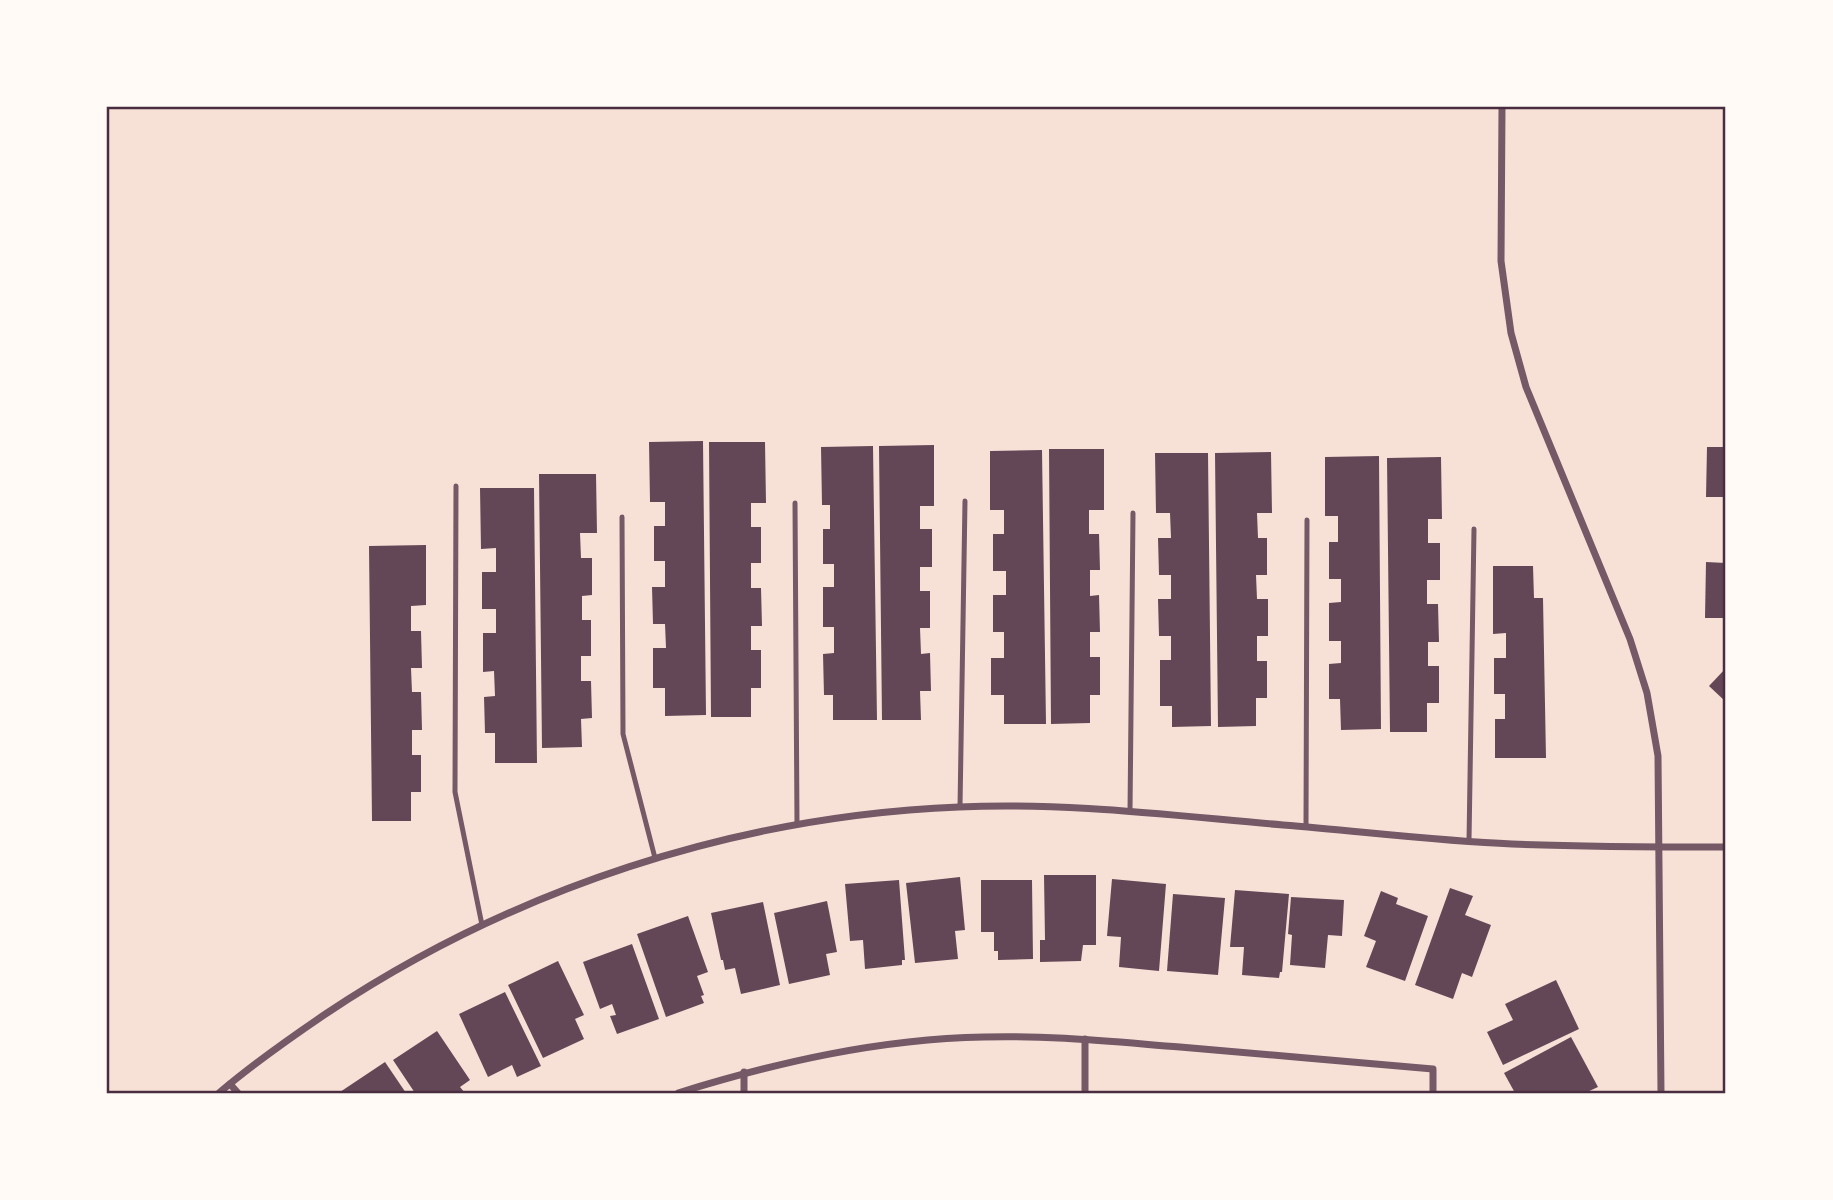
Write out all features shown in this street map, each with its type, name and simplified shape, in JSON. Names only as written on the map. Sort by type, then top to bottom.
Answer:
[{"type":"street","points":[[1502,107],[1501,261],[1511,333],[1526,387],[1630,639],[1647,693],[1658,757],[1661,1093]]},
{"type":"street","points":[[219,1093],[281,1044],[370,985],[464,933],[562,890],[655,858],[797,825],[874,813],[960,807],[1068,807],[1469,841],[1726,847]]},
{"type":"street","points":[[678,1093],[744,1072],[812,1056],[898,1042],[985,1037],[1085,1039],[1433,1069],[1433,1093]]},
{"type":"street","points":[[1085,1039],[1085,1093]]},
{"type":"street","points":[[744,1072],[744,1093]]},
{"type":"street","points":[[230,1084],[238,1093]]},
{"type":"lane","points":[[456,486],[455,792],[482,925]]},
{"type":"lane","points":[[960,807],[965,501]]},
{"type":"lane","points":[[795,503],[797,825]]},
{"type":"lane","points":[[1130,812],[1133,513]]},
{"type":"lane","points":[[622,517],[623,734],[655,858]]},
{"type":"lane","points":[[1306,827],[1307,520]]},
{"type":"lane","points":[[1469,841],[1474,529]]},
{"type":"building","points":[[703,441],[706,715],[665,716],[665,688],[653,688],[653,648],[666,648],[665,624],[653,624],[652,587],[665,587],[665,561],[654,561],[654,526],[665,526],[665,502],[650,502],[649,442]]},
{"type":"building","points":[[709,442],[765,442],[766,503],[751,503],[751,527],[761,527],[761,563],[751,563],[751,588],[761,588],[762,626],[751,626],[751,650],[761,650],[761,688],[751,688],[751,717],[711,717]]},
{"type":"building","points":[[934,445],[934,506],[920,506],[920,529],[932,529],[932,567],[920,567],[920,591],[930,591],[930,628],[920,628],[921,654],[930,653],[931,691],[920,691],[921,720],[882,720],[879,446]]},
{"type":"building","points":[[873,446],[877,720],[833,720],[833,695],[824,695],[823,654],[834,653],[834,627],[823,627],[823,587],[834,587],[834,564],[823,564],[823,529],[830,529],[830,505],[822,505],[821,447]]},
{"type":"building","points":[[1707,447],[1726,447],[1726,497],[1706,497]]},
{"type":"building","points":[[1049,449],[1104,449],[1104,510],[1089,510],[1089,534],[1099,534],[1100,570],[1090,570],[1090,596],[1099,595],[1100,632],[1090,632],[1090,657],[1100,657],[1100,695],[1090,695],[1090,723],[1051,724]]},
{"type":"building","points":[[1042,450],[1046,724],[1004,724],[1004,695],[991,695],[991,658],[1004,658],[1004,632],[993,632],[993,595],[1006,595],[1006,571],[993,571],[993,534],[1004,534],[1004,510],[990,510],[990,451]]},
{"type":"building","points":[[1271,452],[1272,513],[1257,513],[1258,538],[1267,538],[1267,575],[1256,575],[1257,599],[1268,599],[1268,636],[1257,636],[1257,661],[1267,661],[1267,698],[1256,698],[1256,726],[1218,727],[1215,453]]},
{"type":"building","points":[[1155,453],[1208,453],[1211,726],[1172,727],[1172,706],[1160,706],[1160,660],[1171,660],[1171,636],[1159,636],[1158,599],[1171,599],[1171,575],[1159,575],[1158,538],[1171,538],[1170,513],[1156,513]]},
{"type":"building","points":[[1379,456],[1381,729],[1341,730],[1340,699],[1329,699],[1329,664],[1341,663],[1341,641],[1329,641],[1329,603],[1341,602],[1341,579],[1329,579],[1329,542],[1338,542],[1338,516],[1325,516],[1325,457]]},
{"type":"building","points":[[1441,457],[1442,519],[1428,519],[1428,543],[1440,543],[1440,580],[1427,580],[1427,604],[1438,604],[1439,642],[1428,642],[1428,666],[1439,666],[1439,703],[1427,703],[1427,732],[1390,732],[1387,458]]},
{"type":"building","points":[[539,474],[596,474],[597,533],[580,533],[581,558],[592,558],[592,595],[582,596],[582,620],[591,620],[591,656],[581,656],[581,681],[591,681],[592,718],[581,719],[582,747],[542,748]]},
{"type":"building","points":[[480,488],[534,488],[537,763],[495,763],[495,733],[485,733],[484,697],[495,696],[494,671],[483,672],[483,633],[496,633],[496,609],[482,609],[482,572],[496,572],[496,548],[481,549]]},
{"type":"building","points":[[426,545],[426,605],[411,606],[411,631],[421,631],[422,668],[411,668],[412,692],[421,692],[422,730],[412,730],[412,755],[421,755],[421,792],[411,792],[411,821],[372,821],[369,546]]},
{"type":"building","points":[[1706,562],[1726,563],[1726,618],[1705,618]]},
{"type":"building","points":[[1493,566],[1533,566],[1534,598],[1543,598],[1546,758],[1495,758],[1495,719],[1505,719],[1505,694],[1494,694],[1494,658],[1506,658],[1506,633],[1493,634]]},
{"type":"building","points":[[1726,668],[1726,702],[1709,686]]},
{"type":"building","points":[[1044,875],[1096,875],[1096,945],[1083,945],[1081,961],[1040,962],[1040,940],[1045,940]]},
{"type":"building","points":[[960,877],[965,930],[955,931],[958,959],[915,963],[906,883]]},
{"type":"building","points":[[1112,879],[1166,884],[1159,971],[1119,967],[1121,937],[1107,936]]},
{"type":"building","points":[[899,880],[905,960],[902,960],[902,965],[865,969],[863,940],[850,941],[845,884]]},
{"type":"building","points":[[981,880],[1032,880],[1033,959],[998,960],[998,951],[994,951],[994,932],[981,932]]},
{"type":"building","points":[[1450,888],[1473,896],[1465,915],[1491,925],[1472,977],[1462,973],[1453,999],[1415,985]]},
{"type":"building","points":[[1235,890],[1289,894],[1282,972],[1279,978],[1242,975],[1244,947],[1230,947]]},
{"type":"building","points":[[1381,891],[1398,898],[1396,904],[1428,916],[1405,981],[1366,967],[1376,941],[1364,936]]},
{"type":"building","points":[[1173,894],[1225,898],[1218,975],[1167,971]]},
{"type":"building","points":[[1291,897],[1344,900],[1342,936],[1328,935],[1325,968],[1290,965],[1292,935],[1288,934]]},
{"type":"building","points":[[827,901],[837,952],[826,954],[830,975],[789,984],[774,913]]},
{"type":"building","points":[[763,902],[780,985],[741,994],[735,968],[725,970],[721,960],[711,913]]},
{"type":"building","points":[[688,916],[708,972],[697,976],[704,1003],[666,1017],[637,934]]},
{"type":"building","points":[[632,944],[659,1019],[617,1034],[610,1016],[616,1015],[612,1004],[600,1009],[583,962]]},
{"type":"building","points":[[558,961],[584,1015],[575,1019],[584,1039],[543,1058],[508,985]]},
{"type":"building","points":[[1556,980],[1579,1029],[1503,1065],[1487,1032],[1513,1020],[1505,1004]]},
{"type":"building","points":[[505,992],[541,1066],[517,1077],[512,1065],[488,1077],[459,1014]]},
{"type":"building","points":[[437,1031],[470,1080],[460,1087],[465,1093],[415,1093],[393,1060]]},
{"type":"building","points":[[1571,1037],[1598,1087],[1585,1093],[1515,1093],[1504,1073]]},
{"type":"building","points":[[385,1062],[406,1093],[340,1092]]}]
